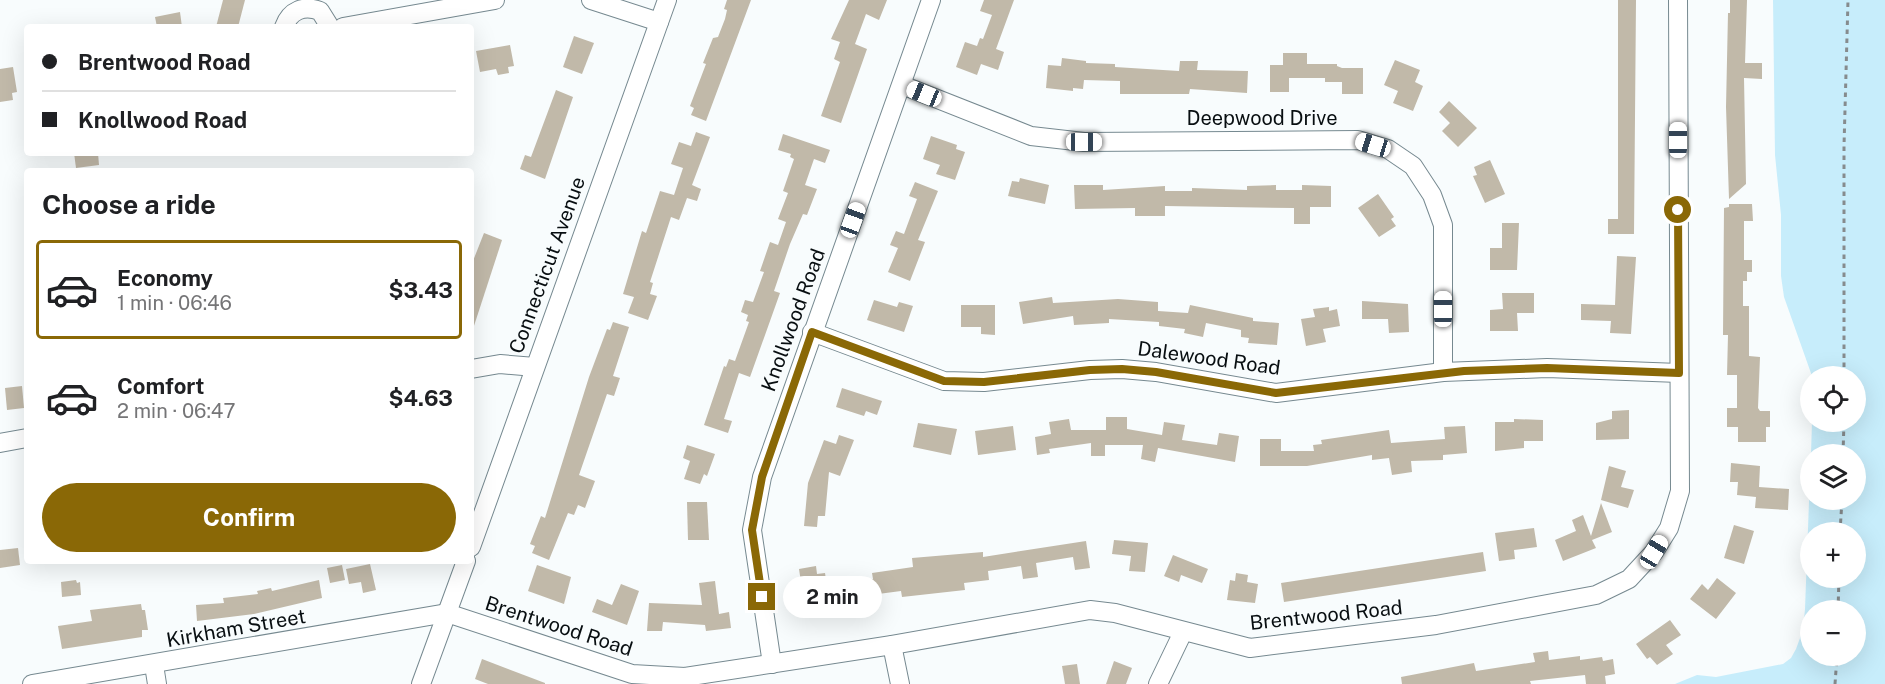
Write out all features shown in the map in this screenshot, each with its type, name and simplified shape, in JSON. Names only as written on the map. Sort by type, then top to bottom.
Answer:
[{"type":"street","points":[[360,24],[495,0]]},
{"type":"street","points":[[591,0],[659,22]]},
{"type":"street","name":"Connecticut Avenue","points":[[474,539],[668,0]]},
{"type":"street","name":"Knollwood Road","points":[[772,664],[752,530],[762,477],[902,85],[930,0]]},
{"type":"street","name":"Brentwood Road","points":[[447,614],[632,674],[686,681],[772,664],[1090,610],[1115,614],[1250,648],[1289,645],[1436,625],[1596,595],[1629,579],[1654,552],[1669,528],[1680,491],[1677,0]]},
{"type":"street","points":[[286,24],[293,13],[306,8],[320,11],[328,24]]},
{"type":"street","name":"Deepwood Drive","points":[[902,85],[1031,136],[1084,142],[1358,140],[1388,149],[1413,166],[1432,195],[1443,225],[1443,372]]},
{"type":"street","name":"Dalewood Road","points":[[812,332],[944,381],[984,382],[1090,370],[1122,369],[1156,372],[1276,393],[1443,372],[1547,368],[1679,373]]},
{"type":"street","points":[[474,368],[500,364],[535,367]]},
{"type":"street","points":[[0,443],[24,439]]},
{"type":"street","points":[[421,684],[465,564]]},
{"type":"street","name":"Kirkham Street","points":[[32,684],[447,614]]},
{"type":"street","points":[[1158,684],[1183,632]]},
{"type":"street","points":[[892,645],[900,684]]},
{"type":"street","points":[[154,665],[157,684]]},
{"type":"path","points":[[1844,366],[1844,146],[1848,0]]},
{"type":"path","points":[[1835,684],[1836,666]]},
{"type":"shaded area","points":[[1773,0],[1885,0],[1885,684],[1675,684],[1697,675],[1716,677],[1783,664],[1791,658],[1800,638],[1800,666],[1866,666],[1866,600],[1805,600],[1806,588],[1866,588],[1866,522],[1808,522],[1809,510],[1866,510],[1866,444],[1811,444],[1812,432],[1866,432],[1866,366],[1808,366],[1784,297],[1781,276],[1781,215],[1775,155]]},
{"type":"building","points":[[223,0],[245,0],[239,24],[217,24]]},
{"type":"building","points":[[727,0],[751,0],[706,121],[691,115],[694,108],[690,106],[713,38],[718,37],[725,19],[727,10],[724,9]]},
{"type":"building","points":[[849,0],[887,0],[879,20],[866,14],[855,44],[867,49],[841,123],[821,116],[840,62],[834,59],[840,42],[831,39]]},
{"type":"building","points":[[984,0],[1014,0],[996,49],[1004,52],[998,70],[981,64],[977,75],[956,67],[965,42],[977,46],[980,38],[983,39],[992,15],[980,11]]},
{"type":"building","points":[[1618,0],[1636,0],[1634,234],[1608,234],[1608,219],[1618,219]]},
{"type":"building","points":[[1730,0],[1747,0],[1745,63],[1762,63],[1762,79],[1744,78],[1746,184],[1729,199],[1726,107]]},
{"type":"building","points":[[180,12],[182,24],[156,24],[155,17]]},
{"type":"building","points":[[574,36],[594,43],[582,74],[563,67]]},
{"type":"building","points":[[510,45],[514,66],[508,67],[509,73],[498,75],[496,69],[480,72],[476,51]]},
{"type":"building","points":[[1283,53],[1307,53],[1307,64],[1337,64],[1342,68],[1363,68],[1363,94],[1342,94],[1342,82],[1325,82],[1325,78],[1289,78],[1289,92],[1270,92],[1270,65],[1283,65]]},
{"type":"building","points":[[1062,58],[1086,61],[1086,63],[1115,64],[1115,67],[1179,71],[1180,61],[1198,61],[1197,70],[1248,71],[1247,93],[1190,89],[1189,94],[1120,94],[1120,81],[1084,80],[1083,89],[1073,88],[1073,91],[1046,88],[1048,65],[1061,66]]},
{"type":"building","points":[[1395,60],[1420,70],[1415,82],[1423,86],[1413,111],[1393,103],[1398,91],[1384,85]]},
{"type":"building","points":[[13,67],[17,92],[12,93],[13,100],[0,102],[0,69]]},
{"type":"building","points":[[556,90],[573,97],[545,179],[520,169],[525,155],[531,157]]},
{"type":"building","points":[[1449,101],[1477,128],[1458,147],[1442,131],[1450,123],[1439,112]]},
{"type":"building","points":[[696,132],[710,137],[692,185],[701,189],[697,201],[687,198],[679,220],[671,217],[650,282],[653,283],[650,294],[657,296],[648,320],[628,313],[634,297],[623,294],[642,231],[646,233],[660,191],[674,195],[683,168],[671,164],[679,142],[691,146]]},
{"type":"building","points":[[783,134],[830,150],[825,163],[814,159],[805,185],[817,189],[807,215],[803,214],[790,244],[774,291],[780,293],[750,377],[739,373],[724,419],[732,421],[728,433],[704,425],[724,366],[726,367],[729,359],[735,361],[749,322],[746,321],[748,315],[741,312],[745,300],[753,302],[764,272],[760,271],[770,242],[778,245],[786,222],[778,219],[788,193],[783,191],[794,159],[790,157],[791,154],[778,150]]},
{"type":"building","points":[[931,136],[957,145],[956,149],[965,152],[955,180],[936,174],[940,165],[923,159]]},
{"type":"building","points":[[74,156],[98,156],[99,165],[76,168]]},
{"type":"building","points":[[1490,160],[1505,194],[1485,203],[1473,176],[1477,175],[1474,167]]},
{"type":"building","points":[[1020,178],[1049,185],[1045,204],[1008,196],[1012,181],[1019,182]]},
{"type":"building","points":[[915,182],[938,191],[918,240],[925,242],[910,281],[888,272],[898,248],[890,245],[896,231],[904,234],[917,199],[909,196]]},
{"type":"building","points":[[1074,185],[1103,185],[1103,190],[1165,186],[1165,191],[1192,191],[1192,188],[1247,190],[1247,186],[1276,185],[1276,190],[1302,190],[1302,185],[1331,186],[1331,207],[1310,207],[1310,224],[1294,224],[1294,208],[1165,206],[1165,216],[1135,216],[1135,208],[1075,209]]},
{"type":"building","points":[[1378,194],[1394,217],[1391,219],[1396,226],[1379,237],[1358,208]]},
{"type":"building","points":[[1729,204],[1752,204],[1753,221],[1744,221],[1744,260],[1752,260],[1752,272],[1747,272],[1747,281],[1743,281],[1743,306],[1749,306],[1749,356],[1760,357],[1758,408],[1760,411],[1770,411],[1770,427],[1766,427],[1766,442],[1738,442],[1738,427],[1727,427],[1727,408],[1737,408],[1737,375],[1727,375],[1728,335],[1723,335],[1724,208],[1729,207]]},
{"type":"building","points":[[1502,223],[1519,223],[1517,270],[1490,270],[1490,248],[1502,248]]},
{"type":"building","points":[[484,233],[502,240],[474,326],[474,258]]},
{"type":"building","points":[[1617,256],[1636,257],[1631,334],[1610,333],[1611,321],[1581,320],[1581,304],[1615,305]]},
{"type":"building","points":[[1502,293],[1534,293],[1534,313],[1517,313],[1518,331],[1490,331],[1490,310],[1503,309]]},
{"type":"building","points":[[1052,297],[1053,303],[1118,299],[1158,302],[1158,311],[1188,313],[1190,305],[1253,318],[1253,321],[1279,323],[1277,345],[1248,343],[1249,338],[1241,337],[1241,330],[1206,323],[1203,337],[1184,333],[1185,329],[1159,326],[1159,322],[1109,319],[1109,323],[1074,325],[1073,316],[1023,324],[1019,302]]},
{"type":"building","points":[[874,300],[897,307],[899,302],[913,306],[904,332],[867,320]]},
{"type":"building","points":[[1362,301],[1408,304],[1409,332],[1389,333],[1388,319],[1362,319]]},
{"type":"building","points":[[961,305],[995,305],[995,335],[981,334],[981,327],[961,327]]},
{"type":"building","points":[[1329,307],[1329,311],[1337,309],[1340,326],[1323,329],[1326,342],[1306,346],[1301,319],[1315,317],[1313,309]]},
{"type":"building","points":[[613,322],[629,327],[613,376],[620,378],[614,396],[607,394],[579,475],[595,481],[585,508],[578,505],[574,515],[568,513],[549,560],[532,553],[535,546],[530,544],[541,516],[545,518],[589,377],[607,329],[610,330]]},
{"type":"building","points":[[22,386],[24,408],[7,410],[5,388]]},
{"type":"building","points":[[842,388],[882,401],[877,415],[866,411],[864,416],[836,407]]},
{"type":"building","points":[[1629,410],[1629,439],[1596,440],[1596,423],[1612,419],[1612,411]]},
{"type":"building","points":[[1106,417],[1127,417],[1127,429],[1162,435],[1164,422],[1185,425],[1182,440],[1217,445],[1219,433],[1239,436],[1235,462],[1158,448],[1155,462],[1141,459],[1143,445],[1105,445],[1105,456],[1091,456],[1091,443],[1049,449],[1050,453],[1037,455],[1035,437],[1051,434],[1049,422],[1069,419],[1071,430],[1106,430]]},
{"type":"building","points":[[1514,419],[1543,420],[1543,441],[1524,441],[1524,448],[1495,451],[1495,422],[1514,422]]},
{"type":"building","points":[[918,423],[957,429],[951,455],[913,447]]},
{"type":"building","points":[[1013,426],[1016,450],[978,455],[975,431]]},
{"type":"building","points":[[1465,426],[1467,453],[1443,455],[1443,460],[1411,461],[1412,472],[1392,475],[1389,458],[1372,460],[1372,455],[1307,466],[1260,466],[1260,439],[1281,439],[1281,451],[1314,451],[1313,445],[1322,444],[1321,440],[1389,430],[1391,443],[1445,439],[1444,427]]},
{"type":"building","points":[[839,435],[854,440],[840,476],[829,472],[825,516],[818,516],[817,527],[804,526],[808,483],[824,440],[836,444]]},
{"type":"building","points":[[687,445],[715,454],[707,476],[704,474],[700,484],[684,479],[690,461],[683,458]]},
{"type":"building","points":[[1731,463],[1760,466],[1759,487],[1789,489],[1788,510],[1755,508],[1756,497],[1737,495],[1738,482],[1730,482]]},
{"type":"building","points":[[1609,466],[1626,471],[1621,487],[1634,490],[1628,508],[1601,500]]},
{"type":"building","points":[[687,502],[707,502],[709,540],[688,540]]},
{"type":"building","points":[[1601,503],[1612,532],[1592,540],[1596,548],[1563,561],[1555,540],[1576,531],[1572,520],[1583,515],[1591,536]]},
{"type":"building","points":[[1734,525],[1754,531],[1744,564],[1724,558]]},
{"type":"building","points":[[1534,528],[1537,547],[1514,550],[1515,559],[1499,561],[1495,533]]},
{"type":"building","points":[[1114,540],[1148,543],[1145,572],[1129,571],[1131,556],[1112,554]]},
{"type":"building","points":[[1086,541],[1090,568],[1075,570],[1073,557],[1036,563],[1038,577],[1023,579],[1021,566],[988,571],[989,580],[964,583],[965,590],[902,597],[901,591],[863,596],[864,607],[806,615],[799,569],[816,566],[817,574],[825,573],[827,586],[873,579],[872,573],[913,567],[912,558],[983,552],[983,557]]},
{"type":"building","points":[[18,548],[20,565],[0,568],[0,550]]},
{"type":"building","points":[[1483,552],[1486,571],[1284,602],[1281,583]]},
{"type":"building","points":[[1173,555],[1208,569],[1202,583],[1181,575],[1179,582],[1164,576]]},
{"type":"building","points":[[370,564],[376,590],[363,593],[361,582],[349,584],[346,569]]},
{"type":"building","points":[[342,565],[345,580],[330,583],[327,568]]},
{"type":"building","points":[[537,565],[571,577],[564,604],[528,591]]},
{"type":"building","points":[[1236,573],[1248,575],[1247,582],[1258,584],[1255,603],[1227,600],[1230,580],[1235,581]]},
{"type":"building","points":[[1717,578],[1736,593],[1716,619],[1690,599],[1702,584],[1708,590]]},
{"type":"building","points":[[76,580],[77,583],[80,582],[81,595],[62,597],[61,582]]},
{"type":"building","points":[[319,580],[322,598],[254,614],[197,621],[196,605],[224,603],[223,598],[258,594],[257,591],[271,588],[272,591]]},
{"type":"building","points":[[715,581],[719,614],[729,612],[731,628],[706,631],[705,625],[663,622],[662,631],[647,631],[649,603],[702,605],[699,583]]},
{"type":"building","points":[[621,584],[639,591],[627,625],[592,612],[597,599],[612,605]]},
{"type":"building","points":[[141,604],[142,610],[145,610],[148,630],[142,630],[142,637],[62,649],[58,626],[92,621],[90,610]]},
{"type":"building","points":[[1670,620],[1681,635],[1666,645],[1673,654],[1657,665],[1650,657],[1647,659],[1636,644]]},
{"type":"building","points":[[1548,651],[1549,660],[1580,656],[1580,660],[1602,657],[1603,661],[1613,659],[1615,674],[1605,676],[1606,684],[1586,684],[1585,675],[1530,681],[1531,684],[1402,684],[1401,677],[1474,663],[1476,671],[1535,662],[1533,653]]},
{"type":"building","points":[[482,659],[545,684],[488,684],[475,679]]},
{"type":"building","points":[[1114,661],[1132,668],[1126,684],[1106,684]]},
{"type":"building","points":[[1077,664],[1080,684],[1065,684],[1062,666]]},
{"type":"route","points":[[762,597],[752,530],[758,495],[762,477],[812,332],[944,381],[984,382],[1090,370],[1122,369],[1156,372],[1276,393],[1443,372],[1547,368],[1679,373],[1678,210]]}]
